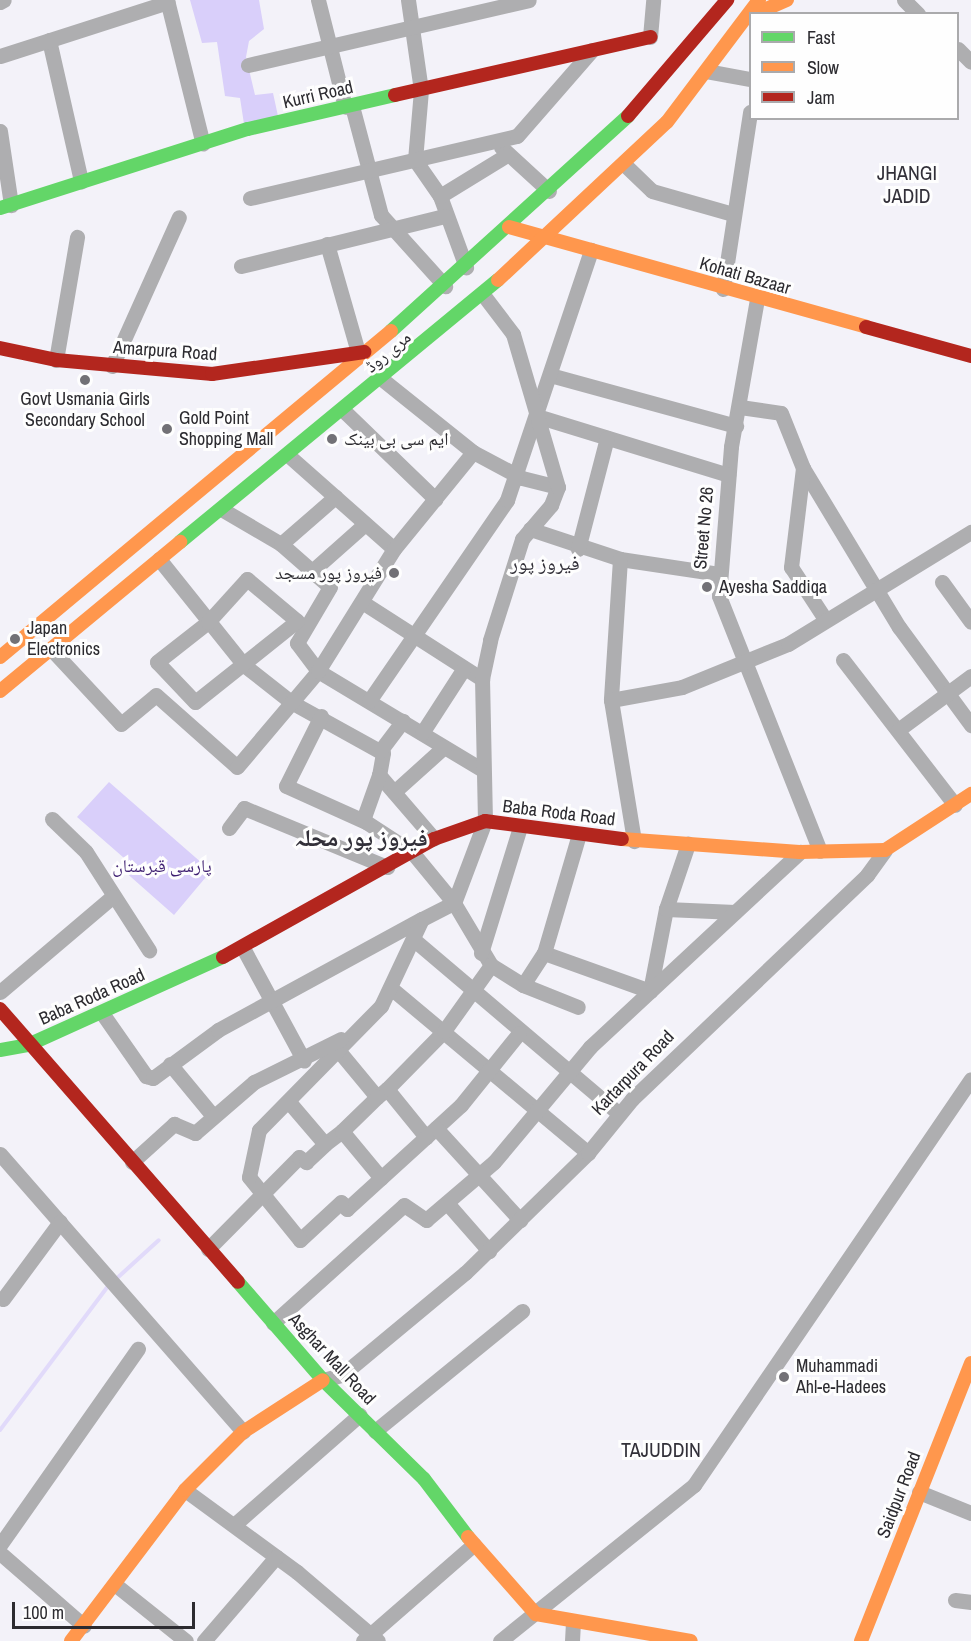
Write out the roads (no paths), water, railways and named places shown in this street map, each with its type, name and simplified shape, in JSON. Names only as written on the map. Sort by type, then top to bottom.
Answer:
[{"type":"street","points":[[318,0],[370,170],[381,215],[445,286]]},
{"type":"street","points":[[408,0],[421,90],[415,160],[440,196],[445,216],[466,267]]},
{"type":"street","points":[[248,65],[529,0]]},
{"type":"street","points":[[650,37],[653,0]]},
{"type":"street","name":"مری روڈ","points":[[0,657],[361,352],[445,286],[641,104],[727,0]]},
{"type":"street","points":[[758,12],[787,0]]},
{"type":"street","points":[[904,0],[916,12]]},
{"type":"street","points":[[0,56],[167,1],[203,144]]},
{"type":"street","name":"مری روڈ","points":[[0,691],[484,296],[626,165],[749,17]]},
{"type":"street","name":"Kurri Road","points":[[5,207],[203,144],[349,107],[650,37]]},
{"type":"street","points":[[49,40],[81,182]]},
{"type":"street","points":[[250,198],[517,136],[592,50]]},
{"type":"street","points":[[959,51],[971,62]]},
{"type":"street","points":[[706,70],[749,80]]},
{"type":"street","points":[[723,289],[749,118]]},
{"type":"street","points":[[0,131],[5,207]]},
{"type":"street","points":[[496,141],[507,154],[549,191]]},
{"type":"street","points":[[440,196],[507,154]]},
{"type":"street","points":[[626,165],[652,191],[733,214]]},
{"type":"street","points":[[241,266],[445,216]]},
{"type":"street","points":[[112,366],[179,217]]},
{"type":"street","name":"Kohati Bazaar","points":[[509,227],[757,299],[971,356]]},
{"type":"street","points":[[56,360],[77,237]]},
{"type":"street","points":[[327,244],[361,352]]},
{"type":"street","points":[[369,701],[416,635],[518,476],[591,250]]},
{"type":"street","points":[[102,1013],[146,1076],[153,1078],[170,1064],[273,1000],[454,903],[485,821],[481,769],[482,679],[522,539],[558,487],[539,414],[513,334],[484,296]]},
{"type":"street","name":"Street No 26","points":[[757,299],[728,475],[718,574],[719,596],[820,851]]},
{"type":"street","name":"Amarpura Road","points":[[0,348],[56,360],[212,374],[361,352]]},
{"type":"street","points":[[550,375],[736,426]]},
{"type":"street","points":[[382,380],[472,452],[518,476],[558,487]]},
{"type":"street","points":[[740,407],[781,413],[803,468],[876,589],[971,725]]},
{"type":"street","points":[[344,411],[435,499]]},
{"type":"street","points":[[539,414],[607,438],[728,475]]},
{"type":"street","points":[[578,549],[607,438]]},
{"type":"street","points":[[52,650],[121,724],[156,695],[234,767],[250,756],[318,670],[394,549],[472,452]]},
{"type":"street","points":[[289,456],[394,549]]},
{"type":"street","points":[[803,468],[791,567],[825,619]]},
{"type":"street","points":[[281,544],[335,497]]},
{"type":"street","points":[[223,510],[281,544],[330,587],[297,643],[318,670],[481,769]]},
{"type":"street","points":[[312,571],[365,524]]},
{"type":"street","points":[[530,529],[578,549],[620,559],[718,574]]},
{"type":"street","points":[[611,700],[682,687],[746,662],[825,619],[971,532]]},
{"type":"street","points":[[159,559],[244,665],[291,702],[321,716],[380,751]]},
{"type":"street","points":[[620,559],[611,700],[634,841]]},
{"type":"street","points":[[247,579],[295,617],[294,624],[195,702],[159,666],[160,658],[208,622],[247,579]]},
{"type":"street","points":[[942,582],[971,621]]},
{"type":"street","points":[[362,602],[482,679]]},
{"type":"street","points":[[843,660],[955,805]]},
{"type":"street","points":[[422,733],[464,668]]},
{"type":"street","points":[[898,730],[971,676]]},
{"type":"street","points":[[321,716],[286,786],[363,820],[412,852],[454,903],[486,959],[523,985],[578,1007]]},
{"type":"street","points":[[363,820],[379,775],[380,751],[403,722]]},
{"type":"street","points":[[394,792],[444,747]]},
{"type":"street","points":[[379,775],[434,838]]},
{"type":"street","name":"Kartarpura Road","points":[[323,1380],[342,1375],[489,1251],[588,1153],[619,1114],[867,875],[885,850],[971,794]]},
{"type":"street","points":[[229,828],[244,808],[387,867]]},
{"type":"street","points":[[52,819],[86,852],[148,950]]},
{"type":"street","name":"Baba Roda Road","points":[[0,1050],[28,1046],[243,948],[434,838],[485,821],[634,841],[800,852],[885,850]]},
{"type":"street","points":[[208,1249],[261,1192],[299,1157],[306,1162],[342,1131],[444,1031],[470,993],[486,959],[520,827]]},
{"type":"street","points":[[523,985],[544,953],[579,834]]},
{"type":"street","points":[[650,991],[666,909],[688,844]]},
{"type":"street","points":[[273,1323],[404,1205],[422,1221],[479,1175],[567,1073],[650,991],[800,852]]},
{"type":"street","points":[[0,992],[113,896]]},
{"type":"street","points":[[666,909],[735,912]]},
{"type":"street","points":[[422,919],[392,988],[360,1029],[252,1143],[256,1154],[249,1177],[300,1240],[340,1202],[347,1209],[431,1132],[492,1069],[519,1033]]},
{"type":"street","points":[[413,939],[470,993],[619,1114]]},
{"type":"street","points":[[243,948],[304,1061]]},
{"type":"street","points":[[544,953],[650,991]]},
{"type":"street","points":[[392,988],[492,1069],[588,1153]]},
{"type":"street","name":"Asghar Mall Road","points":[[0,1009],[28,1046],[323,1380],[424,1479],[474,1544],[536,1614]]},
{"type":"street","points":[[132,1162],[174,1124],[195,1133],[254,1082],[304,1061],[360,1029]]},
{"type":"street","points":[[338,1050],[382,1093],[431,1132],[479,1175],[520,1221]]},
{"type":"street","points":[[170,1064],[213,1116]]},
{"type":"street","points":[[504,1639],[694,1485],[971,1079]]},
{"type":"street","points":[[289,1102],[325,1144]]},
{"type":"street","points":[[342,1131],[381,1178]]},
{"type":"street","points":[[0,1154],[243,1432]]},
{"type":"street","points":[[447,1203],[489,1251]]},
{"type":"street","points":[[1,1299],[60,1222]]},
{"type":"street","points":[[375,1431],[522,1311]]},
{"type":"street","points":[[0,1545],[138,1349]]},
{"type":"street","name":"Saidpur Road","points":[[861,1641],[971,1363]]},
{"type":"street","points":[[72,1641],[117,1586],[185,1490],[243,1432],[323,1380]]},
{"type":"street","points":[[234,1526],[359,1414]]},
{"type":"street","points":[[185,1490],[276,1557],[370,1639],[474,1544]]},
{"type":"street","points":[[919,1492],[971,1513]]},
{"type":"street","points":[[0,1553],[84,1626]]},
{"type":"street","points":[[204,1641],[276,1557]]},
{"type":"street","points":[[117,1586],[186,1641]]},
{"type":"street","points":[[955,1600],[971,1602]]},
{"type":"street","points":[[536,1614],[635,1637],[691,1641]]},
{"type":"street","points":[[572,1641],[573,1623]]},
{"type":"waterway","points":[[115,1280],[159,1240]]},
{"type":"waterway","points":[[0,1430],[109,1285]]},
{"type":"place","name":"Govt Usmania Girls Secondary School","points":[[85,380]]},
{"type":"place","name":"Gold Point Shopping Mall","points":[[167,429]]},
{"type":"place","name":"ایم سی بی بینک","points":[[332,439]]},
{"type":"place","name":"فیروز پور مسجد","points":[[394,573]]},
{"type":"place","name":"Ayesha Saddiqa","points":[[707,587]]},
{"type":"place","name":"Japan Electronics","points":[[15,639]]},
{"type":"place","name":"Muhammadi Ahl-e-Hadees","points":[[784,1377]]},
{"type":"district","name":"JHANGI JADID","points":[[907,184]]},
{"type":"district","name":"فیروز پور","points":[[545,562]]},
{"type":"district","name":"فیروز پور محلہ","points":[[361,838]]},
{"type":"district","name":"TAJUDDIN","points":[[661,1449]]},
{"type":"park label","name":"پارسی قبرستان","points":[[162,866]]}]
